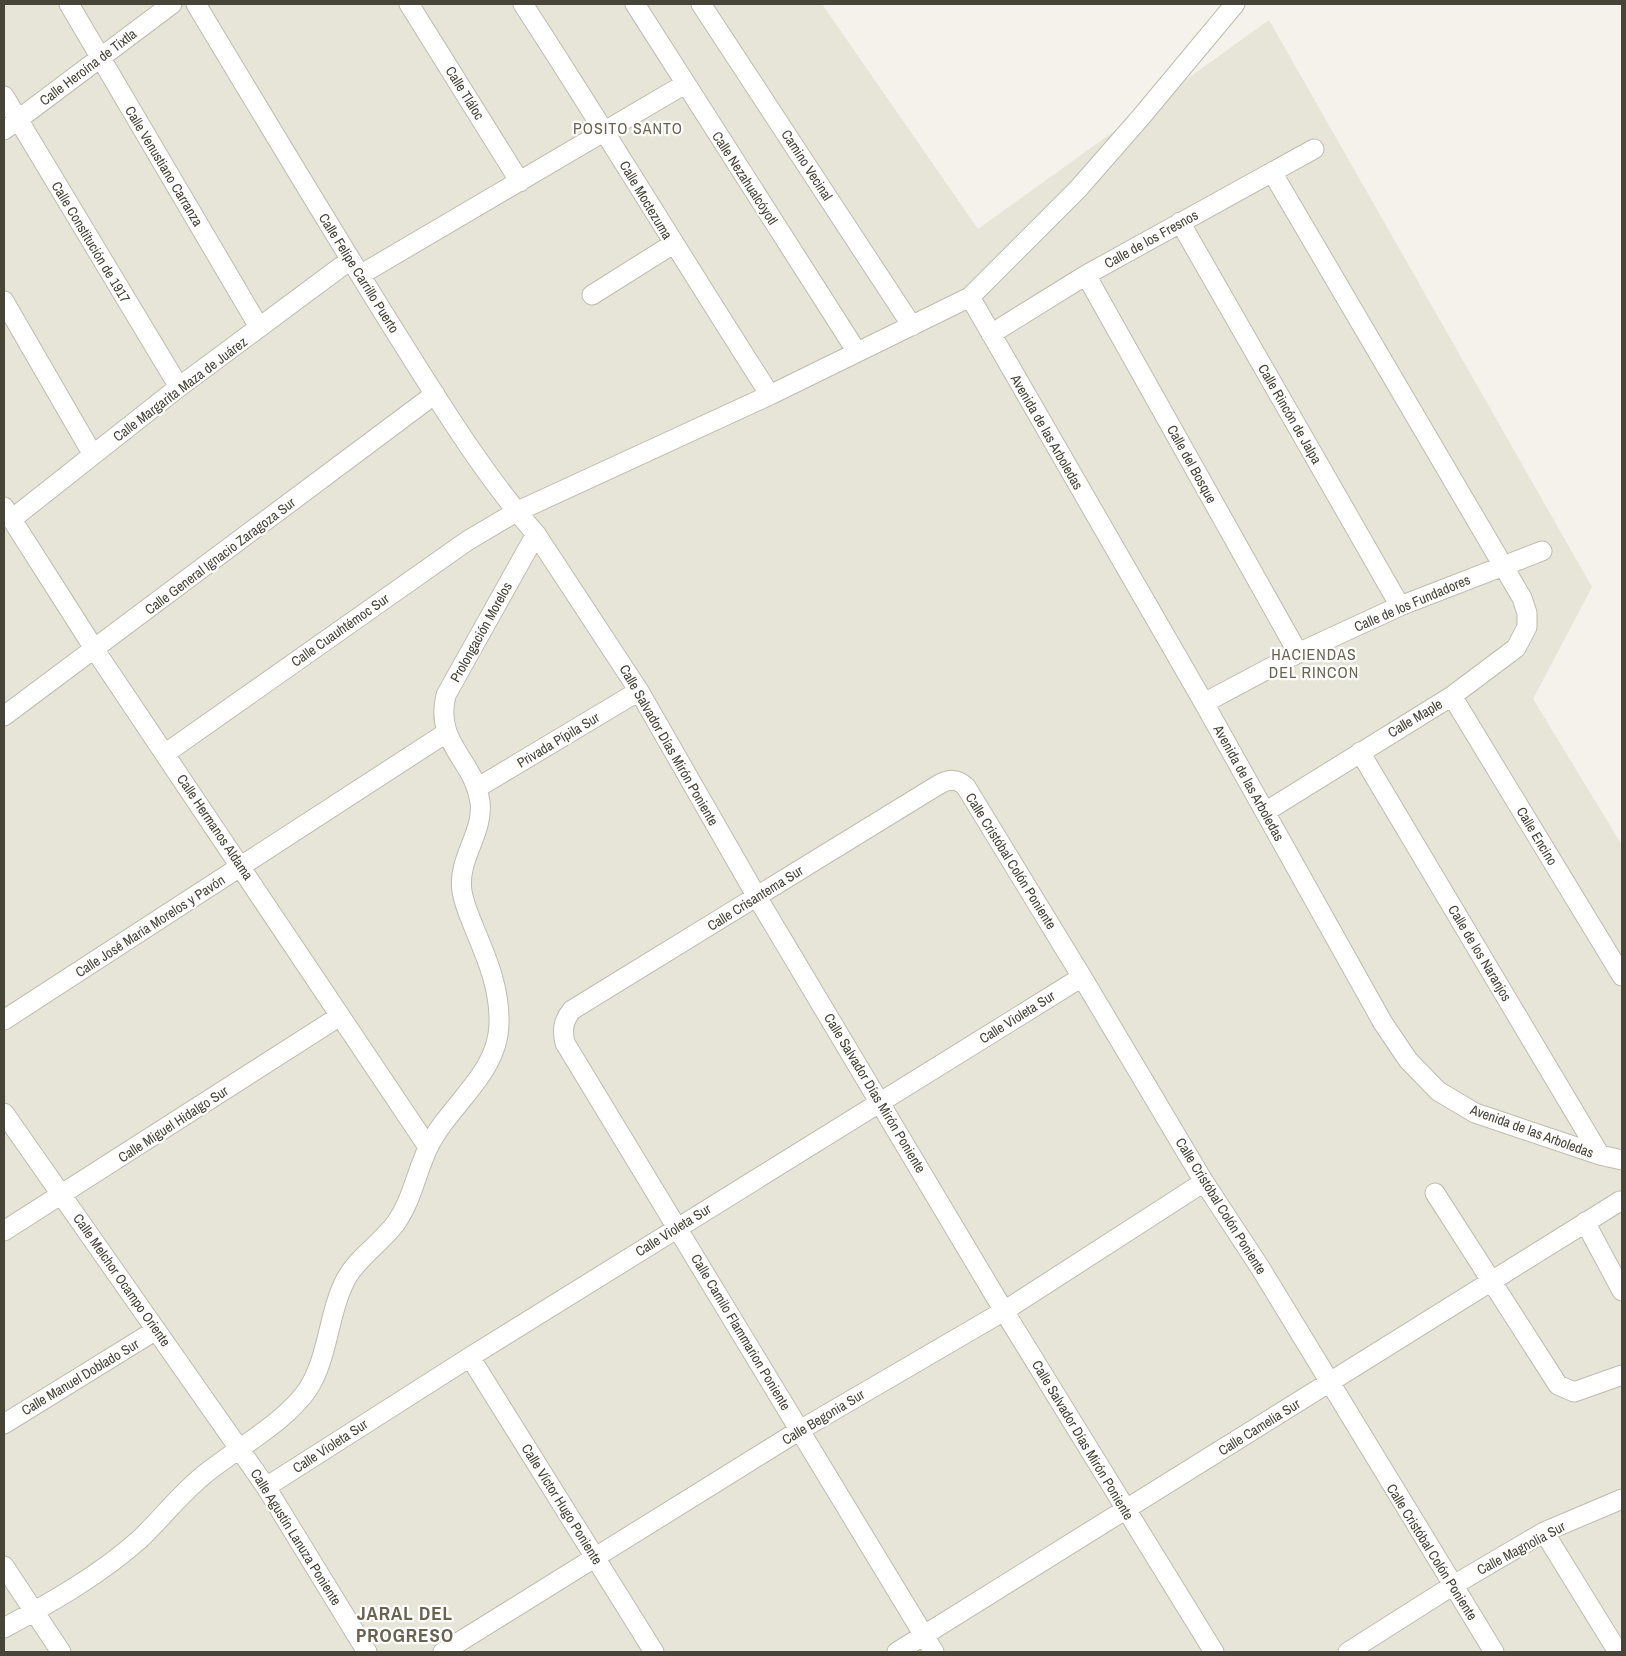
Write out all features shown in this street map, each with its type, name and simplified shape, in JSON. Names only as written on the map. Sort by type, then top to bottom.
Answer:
[{"type":"street","name":"Calle Venustiano Carranza","points":[[69,4],[260,327]]},
{"type":"street","name":"Calle Heroína de Tixtla","points":[[11,125],[172,4]]},
{"type":"street","name":"Calle Felipe Carrillo Puerto","points":[[196,4],[355,268],[434,394],[516,512],[536,534]]},
{"type":"street","name":"Calle Tláloc","points":[[409,4],[520,182]]},
{"type":"street","name":"Calle Moctezuma","points":[[523,4],[606,132],[673,244],[770,396]]},
{"type":"street","name":"Calle Nezahualcóyotl","points":[[635,4],[857,352]]},
{"type":"street","name":"Camino Vecinal","points":[[702,4],[912,326]]},
{"type":"street","name":"Calle Cuauhtémoc Sur","points":[[166,753],[467,541],[516,512],[770,396],[970,297],[1078,189],[1141,118],[1235,4]]},
{"type":"street","name":"Calle Margarita Maza de Juárez","points":[[8,513],[93,455],[179,387],[260,327],[355,268],[520,182],[685,84]]},
{"type":"street","name":"Calle Constitución de 1917","points":[[4,96],[11,125],[179,387]]},
{"type":"street","name":"Calle de los Fresnos","points":[[990,334],[1086,275],[1314,149]]},
{"type":"street","name":"Calle Maple","points":[[1265,812],[1452,696],[1516,648],[1527,627],[1528,612],[1522,598],[1272,172]]},
{"type":"street","name":"Calle Rincón de Jalpa","points":[[1180,222],[1400,606]]},
{"type":"street","points":[[592,295],[673,244]]},
{"type":"street","name":"Calle del Bosque","points":[[1086,275],[1298,654]]},
{"type":"street","name":"Avenida de las Arboledas","points":[[970,297],[1204,703],[1383,1023],[1408,1060],[1438,1091],[1476,1113],[1600,1155],[1622,1160]]},
{"type":"street","points":[[4,301],[93,455]]},
{"type":"street","name":"Calle General Ignacio Zaragoza Sur","points":[[4,716],[95,650],[434,394]]},
{"type":"street","name":"Calle Hermanos Aldama","points":[[8,513],[95,650],[166,753],[428,1147]]},
{"type":"street","name":"Calle Salvador Días Mirón Poniente","points":[[536,534],[639,691],[757,897],[1004,1311],[1214,1652]]},
{"type":"street","name":"Prolongación Morelos","points":[[446,733],[442,721],[442,709],[446,695],[536,534]]},
{"type":"street","name":"Calle de los Fundadores","points":[[1204,703],[1298,654],[1400,606],[1542,551]]},
{"type":"street","name":"Privada Pípila Sur","points":[[477,788],[639,691]]},
{"type":"street","name":"Calle Encino","points":[[1452,696],[1622,976]]},
{"type":"street","points":[[4,1628],[36,1611],[115,1560],[139,1540],[203,1475],[284,1415],[307,1391],[316,1375],[339,1297],[347,1278],[398,1220],[414,1188],[428,1147],[486,1068],[495,1050],[499,1028],[499,1000],[494,976],[467,910],[462,891],[462,870],[480,817],[477,788],[446,733]]},
{"type":"street","name":"Calle José María Morelos y Pavón","points":[[4,1020],[446,733]]},
{"type":"street","name":"Calle de los Naranjos","points":[[1360,752],[1600,1155]]},
{"type":"street","name":"Calle Cristóbal Colón Poniente","points":[[938,784],[954,780],[966,787],[1204,1182],[1261,1269],[1452,1586],[1494,1652]]},
{"type":"street","name":"Calle Crisantema Sur","points":[[572,1010],[938,784]]},
{"type":"street","name":"Calle Violeta Sur","points":[[266,1487],[677,1227],[1082,977]]},
{"type":"street","name":"Calle Camilo Flammarion Poniente","points":[[572,1010],[564,1024],[565,1043],[934,1652]]},
{"type":"street","name":"Calle Miguel Hidalgo Sur","points":[[4,1231],[340,1016]]},
{"type":"street","name":"Calle Melchor Ocampo Oriente","points":[[4,1113],[239,1448]]},
{"type":"street","name":"Calle Begonia Sur","points":[[442,1652],[800,1430],[1004,1311],[1204,1182]]},
{"type":"street","points":[[1434,1193],[1558,1385],[1566,1391],[1574,1392],[1622,1375]]},
{"type":"street","name":"Calle Camelia Sur","points":[[898,1652],[1620,1201]]},
{"type":"street","points":[[1585,1222],[1622,1291]]},
{"type":"street","name":"Calle Manuel Doblado Sur","points":[[4,1424],[156,1330]]},
{"type":"street","name":"Calle Víctor Hugo Poniente","points":[[470,1357],[654,1652]]},
{"type":"street","name":"Calle Agustín Lanuza Poniente","points":[[239,1448],[266,1487],[367,1652]]},
{"type":"street","name":"Calle Magnolia Sur","points":[[1348,1652],[1452,1586],[1544,1532],[1622,1499]]},
{"type":"street","points":[[1544,1532],[1618,1652]]},
{"type":"street","points":[[4,1566],[36,1611],[61,1652]]},
{"type":"shaded area","points":[[4,4],[822,4],[978,229],[1269,20],[1592,587],[1533,699],[1622,845],[1622,1652],[4,1652]]},
{"type":"district","name":"POSITO SANTO","points":[[628,128]]},
{"type":"district","name":"HACIENDAS DEL RINCON","points":[[1314,663]]},
{"type":"district","name":"JARAL DEL PROGRESO","points":[[405,1624]]}]
